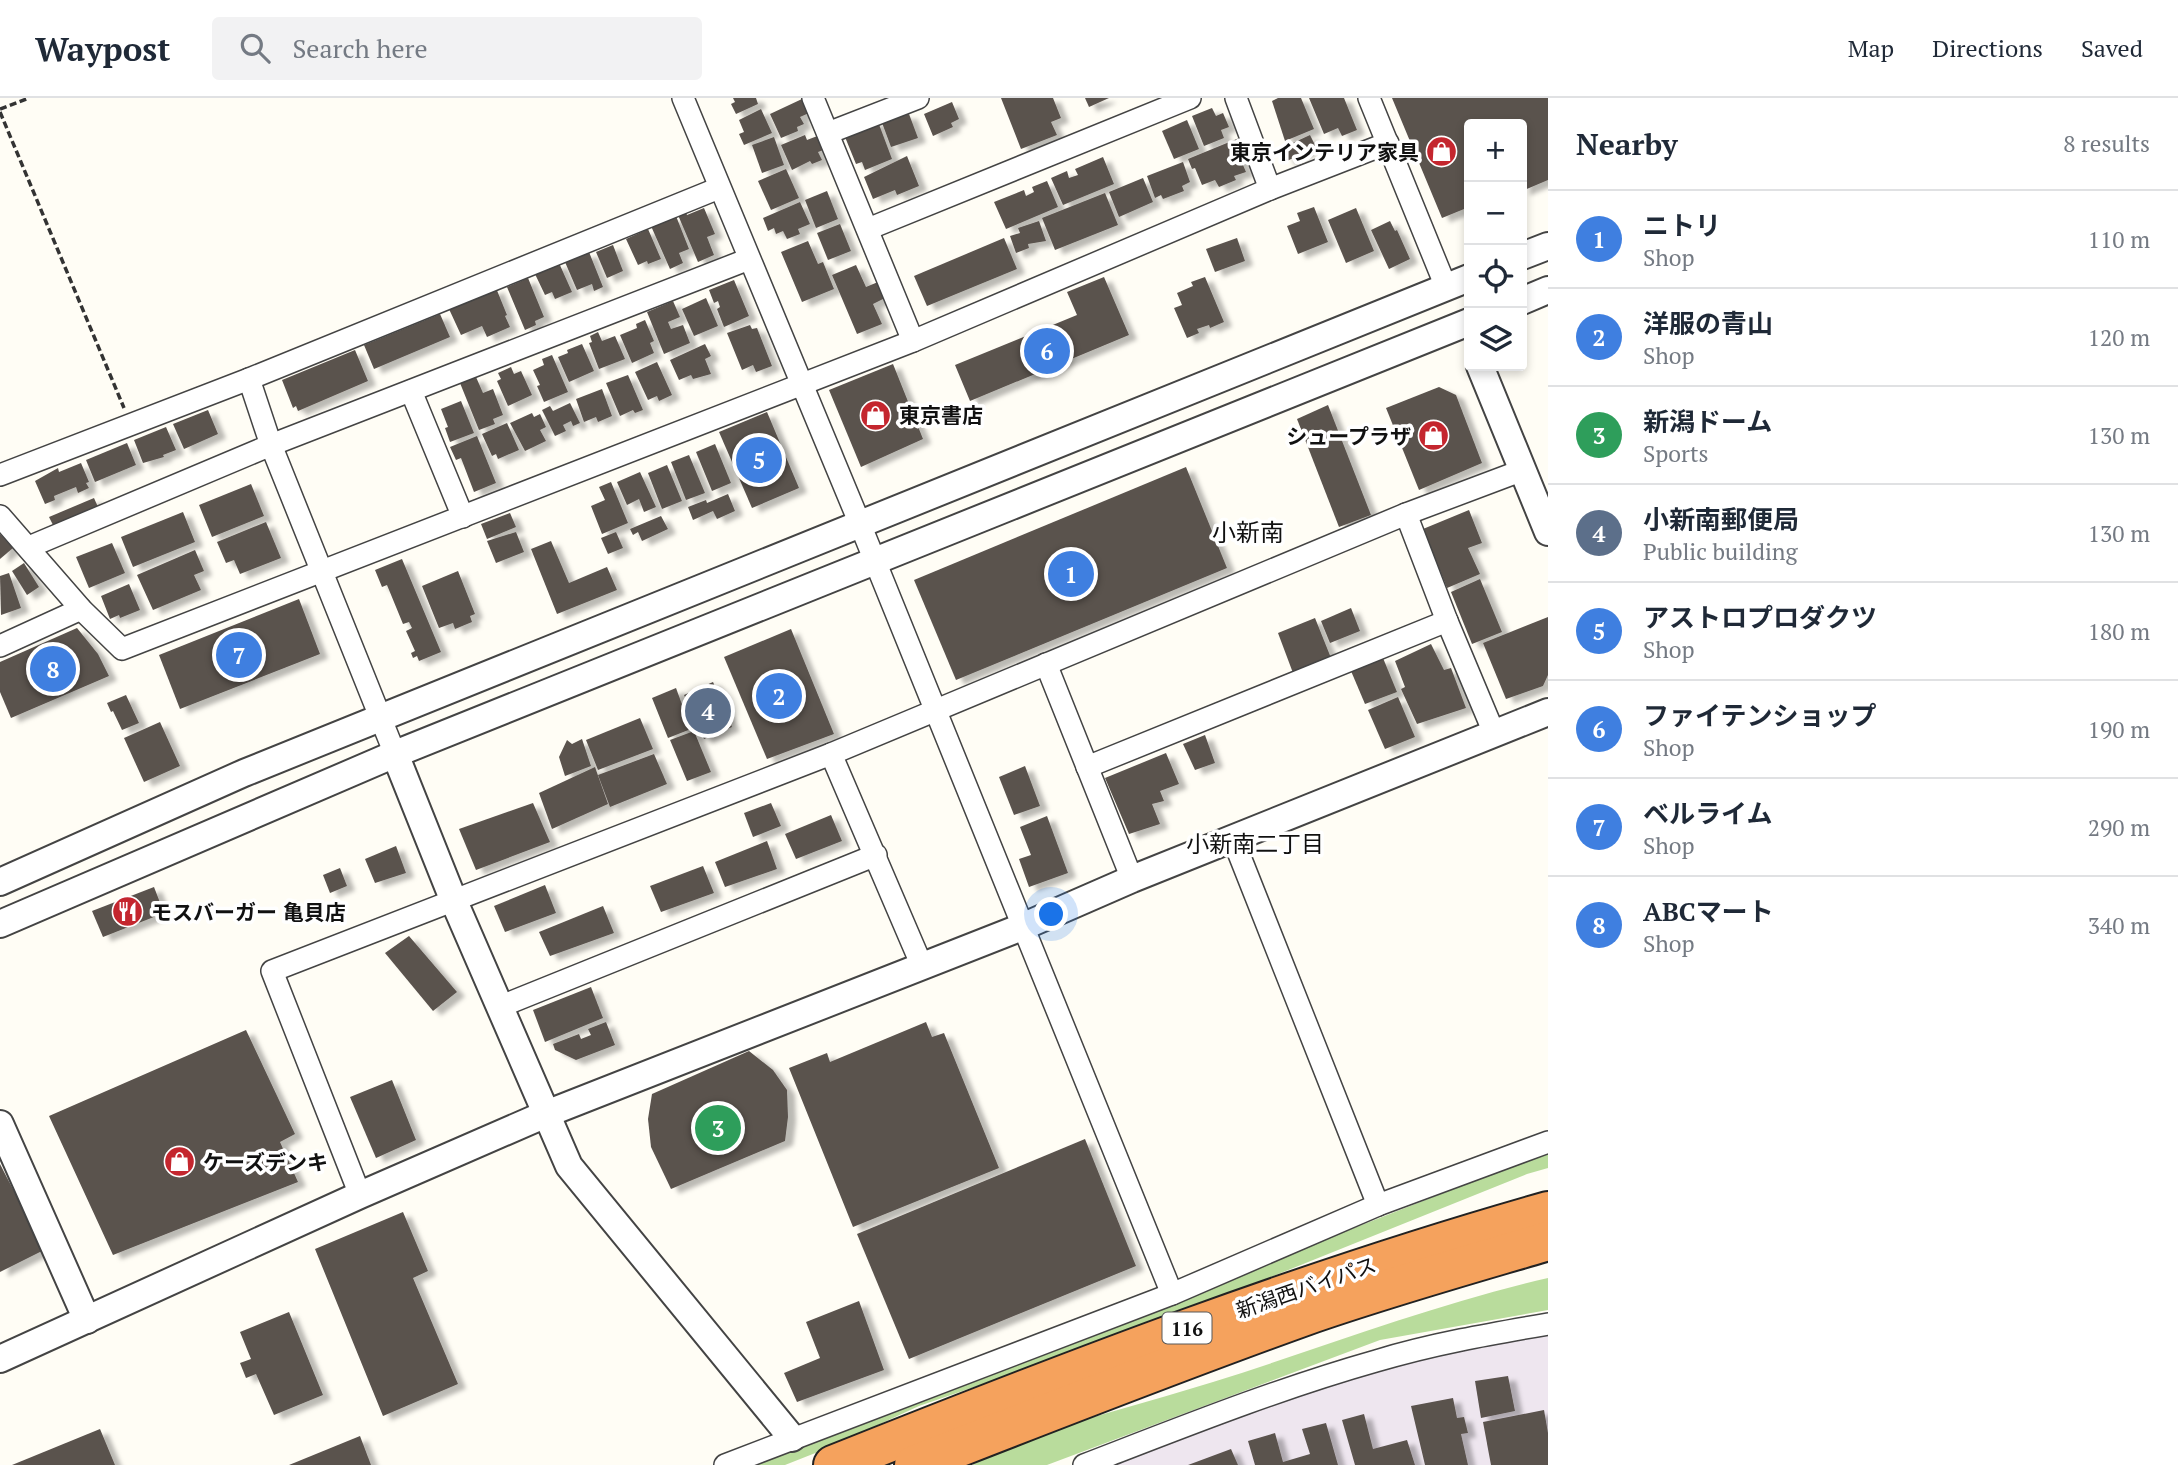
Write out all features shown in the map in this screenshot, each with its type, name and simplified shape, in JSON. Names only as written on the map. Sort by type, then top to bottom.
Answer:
[{"type":"highway","points":[[1295,1289],[1426,1229],[1548,1184]]},
{"type":"highway","name":"新潟西バイパス","points":[[833,1465],[1122,1352],[1295,1289],[1446,1240],[1548,1211]]},
{"type":"highway","name":"新潟西バイパス","points":[[914,1465],[1134,1379],[1307,1316],[1548,1241]]},
{"type":"highway","points":[[1134,1379],[1548,1266]]},
{"type":"street","points":[[683,98],[860,524],[1172,1294]]},
{"type":"street","points":[[813,98],[913,341]]},
{"type":"street","points":[[828,133],[918,98]]},
{"type":"street","points":[[868,229],[1190,98]]},
{"type":"street","points":[[1236,98],[1270,190]]},
{"type":"street","points":[[1369,98],[1388,144],[1458,282],[1464,313]]},
{"type":"street","points":[[0,516],[81,608],[122,649],[913,341],[1270,190],[1388,144]]},
{"type":"street","points":[[0,475],[249,379],[719,188]]},
{"type":"street","points":[[1527,254],[1548,246]]},
{"type":"street","points":[[29,547],[271,445],[749,259]]},
{"type":"street","points":[[0,881],[244,773],[1458,282]]},
{"type":"street","points":[[1527,298],[1548,290]]},
{"type":"street","points":[[0,924],[395,754],[874,561],[1464,330]]},
{"type":"street","points":[[1482,371],[1548,532]]},
{"type":"street","points":[[249,379],[271,445],[379,718],[453,899],[569,1166],[792,1438]]},
{"type":"street","points":[[411,391],[463,517]]},
{"type":"street","points":[[360,1195],[272,971],[831,754],[1406,514],[1523,470]]},
{"type":"street","points":[[1406,514],[1494,733]]},
{"type":"street","points":[[0,646],[81,608]]},
{"type":"street","points":[[1087,767],[1447,621]]},
{"type":"street","points":[[1046,664],[1132,879]]},
{"type":"street","points":[[0,1359],[360,1195],[546,1114],[1022,927],[1132,879],[1548,712]]},
{"type":"street","points":[[831,754],[922,966]]},
{"type":"street","points":[[1233,839],[1378,1205]]},
{"type":"street","points":[[499,1007],[876,855]]},
{"type":"street","points":[[0,1124],[87,1320]]},
{"type":"street","points":[[725,1465],[1172,1294],[1378,1205],[1548,1142]]},
{"type":"street","points":[[1084,1465],[1322,1377],[1377,1360],[1428,1347],[1548,1324]]},
{"type":"path","points":[[29,98],[0,110],[130,423]]},
{"type":"shaded area","points":[[1548,1328],[1548,1465],[1088,1465],[1322,1377]]},
{"type":"green space","points":[[1548,1152],[1548,1168],[1527,1174],[1246,1287],[919,1406],[785,1465],[749,1465]]},
{"type":"green space","points":[[1548,1278],[1548,1310],[1380,1340],[1047,1465],[972,1465],[1014,1443],[1068,1425],[1213,1382],[1421,1313]]},
{"type":"building","points":[[733,98],[756,98],[758,104],[736,114],[731,104],[735,102]]},
{"type":"building","points":[[1001,98],[1053,98],[1061,118],[1051,122],[1057,135],[1021,149]]},
{"type":"building","points":[[1085,98],[1109,98],[1089,107]]},
{"type":"building","points":[[1278,98],[1301,98],[1314,129],[1285,141],[1272,101]]},
{"type":"building","points":[[1309,98],[1344,98],[1357,130],[1342,136],[1338,128],[1324,134]]},
{"type":"building","name":"東京インテリア家具","points":[[1392,98],[1548,98],[1548,180],[1527,189],[1527,119],[1464,119],[1464,209],[1442,218]]},
{"type":"building","points":[[802,99],[809,113],[800,117],[804,124],[797,127],[798,131],[781,138],[770,114]]},
{"type":"building","points":[[952,102],[959,119],[951,123],[953,127],[933,136],[924,114]]},
{"type":"building","points":[[1212,108],[1216,116],[1223,113],[1229,127],[1221,130],[1224,138],[1204,146],[1192,116]]},
{"type":"building","points":[[761,109],[772,133],[744,145],[739,134],[744,132],[739,120]]},
{"type":"building","points":[[902,113],[903,116],[909,114],[918,138],[891,147],[881,120]]},
{"type":"building","points":[[877,119],[892,159],[865,170],[862,162],[856,164],[845,137]]},
{"type":"building","points":[[1187,120],[1199,149],[1174,159],[1162,131]]},
{"type":"building","points":[[805,135],[807,140],[820,135],[826,149],[818,152],[822,160],[812,164],[810,161],[792,170],[781,145]]},
{"type":"building","points":[[1310,135],[1316,147],[1287,161],[1282,148]]},
{"type":"building","points":[[1244,136],[1251,154],[1240,158],[1246,172],[1234,176],[1236,180],[1219,187],[1215,180],[1202,185],[1188,159]]},
{"type":"building","points":[[774,137],[784,165],[762,173],[752,145]]},
{"type":"building","points":[[907,156],[919,186],[897,195],[895,190],[873,199],[864,177]]},
{"type":"building","points":[[1103,157],[1114,184],[1063,205],[1051,178],[1067,171],[1069,178],[1078,175],[1075,169]]},
{"type":"building","points":[[1183,162],[1190,182],[1182,186],[1184,191],[1163,199],[1161,195],[1155,198],[1147,176]]},
{"type":"building","points":[[786,169],[799,198],[771,210],[758,181]]},
{"type":"building","points":[[1143,178],[1153,202],[1119,217],[1109,192]]},
{"type":"building","points":[[1047,181],[1058,207],[1006,229],[994,202],[1024,190],[1026,196],[1034,192],[1032,187]]},
{"type":"building","points":[[827,191],[838,219],[816,228],[805,200]]},
{"type":"building","points":[[1105,193],[1118,225],[1055,250],[1042,218]]},
{"type":"building","points":[[800,202],[810,224],[798,229],[800,234],[787,239],[783,231],[776,234],[774,228],[768,231],[763,218]]},
{"type":"building","points":[[1314,207],[1328,242],[1298,254],[1287,226],[1300,221],[1297,213]]},
{"type":"building","points":[[704,208],[715,234],[707,237],[714,255],[698,262],[678,215],[686,212],[687,215]]},
{"type":"building","points":[[1356,208],[1374,251],[1346,263],[1328,220]]},
{"type":"building","points":[[676,216],[689,249],[679,253],[683,263],[670,269],[651,226]]},
{"type":"building","points":[[1039,221],[1046,241],[1028,244],[1029,248],[1016,253],[1010,236],[1020,233],[1018,228]]},
{"type":"building","points":[[1390,221],[1410,259],[1389,269],[1371,230]]},
{"type":"building","points":[[840,224],[851,251],[828,260],[817,233]]},
{"type":"building","points":[[648,229],[661,259],[638,265],[626,239]]},
{"type":"building","points":[[1004,238],[1017,269],[927,306],[914,276]]},
{"type":"building","points":[[1237,238],[1245,261],[1215,272],[1206,249]]},
{"type":"building","points":[[808,241],[818,264],[823,262],[834,289],[802,302],[781,252]]},
{"type":"building","points":[[613,245],[623,271],[607,278],[596,252]]},
{"type":"building","points":[[589,252],[603,287],[594,291],[592,284],[577,290],[565,262]]},
{"type":"building","points":[[559,263],[572,292],[555,299],[552,292],[545,295],[535,274]]},
{"type":"building","points":[[856,265],[866,287],[878,282],[885,298],[873,304],[882,324],[857,334],[832,275]]},
{"type":"building","points":[[1104,277],[1129,335],[970,401],[955,365],[1077,315],[1067,292]]},
{"type":"building","points":[[1205,277],[1224,322],[1210,328],[1209,325],[1197,329],[1199,333],[1187,338],[1174,308],[1182,305],[1177,293],[1193,286],[1191,282]]},
{"type":"building","points":[[528,278],[544,317],[525,330],[507,287]]},
{"type":"building","points":[[734,280],[749,316],[724,327],[717,309],[720,307],[718,301],[714,303],[709,290]]},
{"type":"building","points":[[496,288],[510,327],[487,337],[482,326],[461,335],[449,309]]},
{"type":"building","points":[[706,298],[718,326],[694,336],[682,309]]},
{"type":"building","points":[[673,301],[680,317],[668,322],[671,329],[683,325],[690,343],[664,354],[647,312]]},
{"type":"building","points":[[440,314],[450,337],[374,369],[364,345]]},
{"type":"building","points":[[645,320],[654,341],[650,343],[654,353],[632,363],[620,335],[637,328],[636,324]]},
{"type":"building","points":[[750,325],[752,329],[757,328],[772,366],[756,372],[753,365],[742,370],[727,333]]},
{"type":"building","points":[[598,332],[602,341],[615,336],[625,359],[599,369],[589,343],[592,342],[590,336]]},
{"type":"building","points":[[582,344],[594,371],[569,382],[558,357]]},
{"type":"building","points":[[705,344],[711,356],[705,359],[711,374],[693,379],[691,375],[679,380],[670,360]]},
{"type":"building","points":[[355,350],[368,381],[298,411],[296,406],[293,408],[282,380]]},
{"type":"building","points":[[552,355],[568,392],[544,402],[533,370],[544,365],[542,359]]},
{"type":"building","points":[[657,362],[672,395],[659,401],[657,396],[648,400],[635,372]]},
{"type":"building","name":"東京書店","points":[[893,364],[923,439],[861,467],[829,390]]},
{"type":"building","points":[[511,367],[514,374],[521,371],[532,395],[508,406],[497,381],[501,379],[498,373]]},
{"type":"building","points":[[628,375],[643,410],[635,413],[633,410],[620,416],[606,383]]},
{"type":"building","points":[[476,377],[483,393],[493,389],[503,415],[493,419],[495,424],[479,430],[460,383]]},
{"type":"building","name":"シュープラザ","points":[[1439,387],[1456,395],[1482,463],[1419,490],[1386,408]]},
{"type":"building","points":[[602,389],[612,416],[598,422],[596,417],[584,422],[576,399]]},
{"type":"building","points":[[461,401],[474,433],[450,442],[441,409]]},
{"type":"building","points":[[570,403],[580,423],[573,426],[571,421],[563,425],[566,431],[555,436],[542,410],[550,406],[553,411]]},
{"type":"building","points":[[1328,405],[1371,515],[1339,527],[1297,419]]},
{"type":"building","points":[[208,410],[218,434],[184,449],[173,424]]},
{"type":"building","points":[[767,412],[799,488],[752,508],[719,432]]},
{"type":"building","points":[[532,413],[534,417],[540,414],[546,427],[540,430],[546,441],[525,451],[510,423]]},
{"type":"building","points":[[507,423],[519,450],[498,459],[496,454],[492,456],[482,434]]},
{"type":"building","points":[[166,427],[176,450],[163,455],[164,457],[143,463],[134,440]]},
{"type":"building","points":[[477,436],[496,483],[474,492],[461,458],[456,460],[450,447]]},
{"type":"building","points":[[127,443],[136,465],[95,482],[86,460]]},
{"type":"building","points":[[715,444],[731,483],[712,491],[696,452]]},
{"type":"building","points":[[689,455],[705,493],[686,500],[671,462]]},
{"type":"building","points":[[81,463],[89,488],[78,493],[76,487],[54,496],[55,500],[45,504],[35,481],[58,468],[59,472]]},
{"type":"building","points":[[667,465],[682,501],[662,509],[648,473]]},
{"type":"building","points":[[1186,467],[1227,568],[956,680],[914,580]]},
{"type":"building","points":[[640,472],[656,507],[644,512],[639,499],[627,505],[617,482]]},
{"type":"building","points":[[611,482],[628,523],[602,534],[591,506],[605,500],[599,487]]},
{"type":"building","points":[[251,484],[264,516],[212,537],[199,505]]},
{"type":"building","points":[[728,494],[735,511],[717,519],[713,511],[693,520],[688,507]]},
{"type":"building","points":[[94,498],[98,507],[53,525],[49,517]]},
{"type":"building","points":[[1469,510],[1482,543],[1468,548],[1480,574],[1447,588],[1423,529]]},
{"type":"building","points":[[183,512],[195,542],[133,567],[121,537]]},
{"type":"building","points":[[510,513],[516,527],[487,539],[481,524]]},
{"type":"building","points":[[661,516],[668,529],[642,541],[638,532],[633,535],[630,529]]},
{"type":"building","points":[[266,522],[281,558],[240,574],[234,560],[226,563],[217,542]]},
{"type":"building","points":[[516,532],[524,552],[496,563],[487,541]]},
{"type":"building","points":[[616,532],[623,548],[608,554],[601,538]]},
{"type":"building","points":[[0,534],[13,548],[0,559]]},
{"type":"building","points":[[551,541],[569,583],[607,567],[617,590],[557,614],[531,549]]},
{"type":"building","points":[[112,543],[125,573],[89,588],[76,557]]},
{"type":"building","points":[[195,550],[204,571],[194,575],[201,590],[153,610],[137,575]]},
{"type":"building","points":[[402,559],[441,652],[419,661],[417,656],[413,658],[411,653],[415,651],[406,631],[412,628],[409,622],[403,624],[387,585],[382,587],[375,570]]},
{"type":"building","points":[[24,563],[39,587],[27,595],[12,571]]},
{"type":"building","points":[[458,571],[475,614],[470,616],[472,622],[455,629],[453,623],[439,628],[422,586]]},
{"type":"building","points":[[9,573],[21,608],[1,615],[0,576]]},
{"type":"building","points":[[1480,579],[1502,632],[1472,644],[1451,592]]},
{"type":"building","points":[[129,584],[140,610],[110,619],[101,596]]},
{"type":"building","points":[[299,599],[320,654],[180,709],[159,655]]},
{"type":"building","points":[[1351,608],[1360,631],[1330,643],[1321,621]]},
{"type":"building","points":[[1548,617],[1548,675],[1543,686],[1506,699],[1483,643]]},
{"type":"building","points":[[1315,618],[1331,658],[1293,673],[1278,633]]},
{"type":"building","points":[[77,628],[98,654],[109,676],[11,718],[0,692],[0,662]]},
{"type":"building","points":[[791,629],[834,734],[767,759],[724,657]]},
{"type":"building","points":[[1431,644],[1444,670],[1451,668],[1466,708],[1417,724],[1401,689],[1405,687],[1395,661]]},
{"type":"building","points":[[1383,658],[1397,692],[1365,704],[1351,671]]},
{"type":"building","points":[[713,682],[732,727],[704,739],[684,695]]},
{"type":"building","points":[[676,688],[691,729],[668,738],[652,698]]},
{"type":"building","points":[[126,695],[139,723],[122,730],[107,703]]},
{"type":"building","points":[[1398,697],[1415,737],[1385,749],[1368,710]]},
{"type":"building","points":[[640,718],[653,749],[598,770],[586,740]]},
{"type":"building","points":[[160,722],[180,766],[144,782],[124,738]]},
{"type":"building","points":[[694,731],[711,772],[687,781],[670,740]]},
{"type":"building","points":[[1205,735],[1215,763],[1195,770],[1183,744]]},
{"type":"building","points":[[582,739],[591,766],[565,776],[559,757],[567,740],[572,744]]},
{"type":"building","points":[[1166,753],[1179,784],[1160,791],[1164,801],[1152,804],[1160,824],[1129,834],[1105,778]]},
{"type":"building","points":[[654,754],[667,784],[610,807],[598,775]]},
{"type":"building","points":[[1025,766],[1040,806],[1014,815],[999,777]]},
{"type":"building","points":[[595,767],[608,804],[552,829],[539,793]]},
{"type":"building","points":[[533,803],[550,842],[476,870],[459,829]]},
{"type":"building","points":[[771,803],[781,826],[753,837],[744,813]]},
{"type":"building","points":[[831,815],[842,841],[796,859],[785,834]]},
{"type":"building","points":[[1047,816],[1068,873],[1029,887],[1019,859],[1031,855],[1020,827]]},
{"type":"building","points":[[767,841],[777,869],[725,887],[715,862]]},
{"type":"building","points":[[396,846],[406,873],[375,883],[365,859]]},
{"type":"building","points":[[703,866],[714,893],[661,912],[650,886]]},
{"type":"building","points":[[340,868],[347,886],[330,893],[323,875]]},
{"type":"building","points":[[545,885],[556,913],[505,932],[494,906]]},
{"type":"building","name":"モスバーガー 亀貝店","points":[[154,887],[164,913],[103,937],[92,911]]},
{"type":"building","points":[[603,906],[614,933],[550,956],[539,932]]},
{"type":"building","points":[[409,936],[457,992],[433,1011],[385,953]]},
{"type":"building","points":[[591,987],[603,1018],[545,1042],[533,1010]]},
{"type":"building","points":[[606,1022],[615,1045],[576,1060],[555,1050],[553,1044],[579,1034],[581,1039],[591,1035],[588,1029]]},
{"type":"building","points":[[926,1022],[932,1037],[944,1033],[999,1168],[853,1227],[789,1068],[827,1053],[830,1062]]},
{"type":"building","name":"ケーズデンキ","points":[[246,1030],[295,1134],[280,1142],[298,1182],[113,1255],[49,1116]]},
{"type":"building","points":[[749,1051],[773,1070],[787,1090],[785,1141],[671,1189],[651,1147],[648,1119],[652,1094]]},
{"type":"building","points":[[392,1080],[416,1140],[376,1158],[350,1097]]},
{"type":"building","points":[[1085,1139],[1136,1266],[909,1359],[857,1234]]},
{"type":"building","points":[[0,1164],[44,1250],[0,1272]]},
{"type":"building","points":[[403,1212],[428,1271],[413,1278],[458,1384],[383,1416],[315,1249]]},
{"type":"building","points":[[859,1301],[884,1370],[797,1402],[784,1373],[820,1358],[806,1322]]},
{"type":"building","points":[[289,1312],[323,1395],[274,1415],[256,1374],[246,1378],[240,1363],[251,1359],[240,1332]]},
{"type":"building","points":[[1508,1376],[1515,1411],[1481,1418],[1475,1381]]},
{"type":"building","points":[[1453,1398],[1457,1418],[1464,1417],[1468,1433],[1461,1434],[1468,1465],[1425,1465],[1411,1406]]},
{"type":"building","points":[[1544,1410],[1548,1433],[1548,1465],[1491,1465],[1483,1422]]},
{"type":"building","points":[[1364,1414],[1373,1449],[1407,1440],[1415,1465],[1355,1465],[1342,1420]]},
{"type":"building","points":[[1326,1423],[1338,1465],[1255,1465],[1248,1441],[1275,1433],[1283,1462],[1310,1454],[1302,1429]]},
{"type":"building","points":[[100,1429],[115,1465],[12,1465]]},
{"type":"building","points":[[360,1436],[371,1465],[289,1465]]},
{"type":"building","points":[[1231,1449],[1238,1465],[1188,1465]]},
{"type":"place","name":"東京インテリア家具","points":[[1442,152]]},
{"type":"place","name":"ファイテンショップ","points":[[1047,351]]},
{"type":"place","name":"東京書店","points":[[876,415]]},
{"type":"place","name":"シュープラザ","points":[[1434,436]]},
{"type":"place","name":"アストロプロダクツ","points":[[759,460]]},
{"type":"place","name":"ニトリ","points":[[1071,574]]},
{"type":"place","name":"ベルライム","points":[[239,655]]},
{"type":"place","name":"ABCマート","points":[[53,669]]},
{"type":"place","name":"洋服の青山","points":[[779,696]]},
{"type":"place","name":"小新南郵便局","points":[[708,711]]},
{"type":"place","name":"モスバーガー 亀貝店","points":[[128,912]]},
{"type":"place","name":"新潟ドーム","points":[[718,1128]]},
{"type":"place","name":"ケーズデンキ","points":[[180,1162]]},
{"type":"district","name":"小新南","points":[[1248,532]]},
{"type":"district","name":"小新南二丁目","points":[[1255,843]]}]
